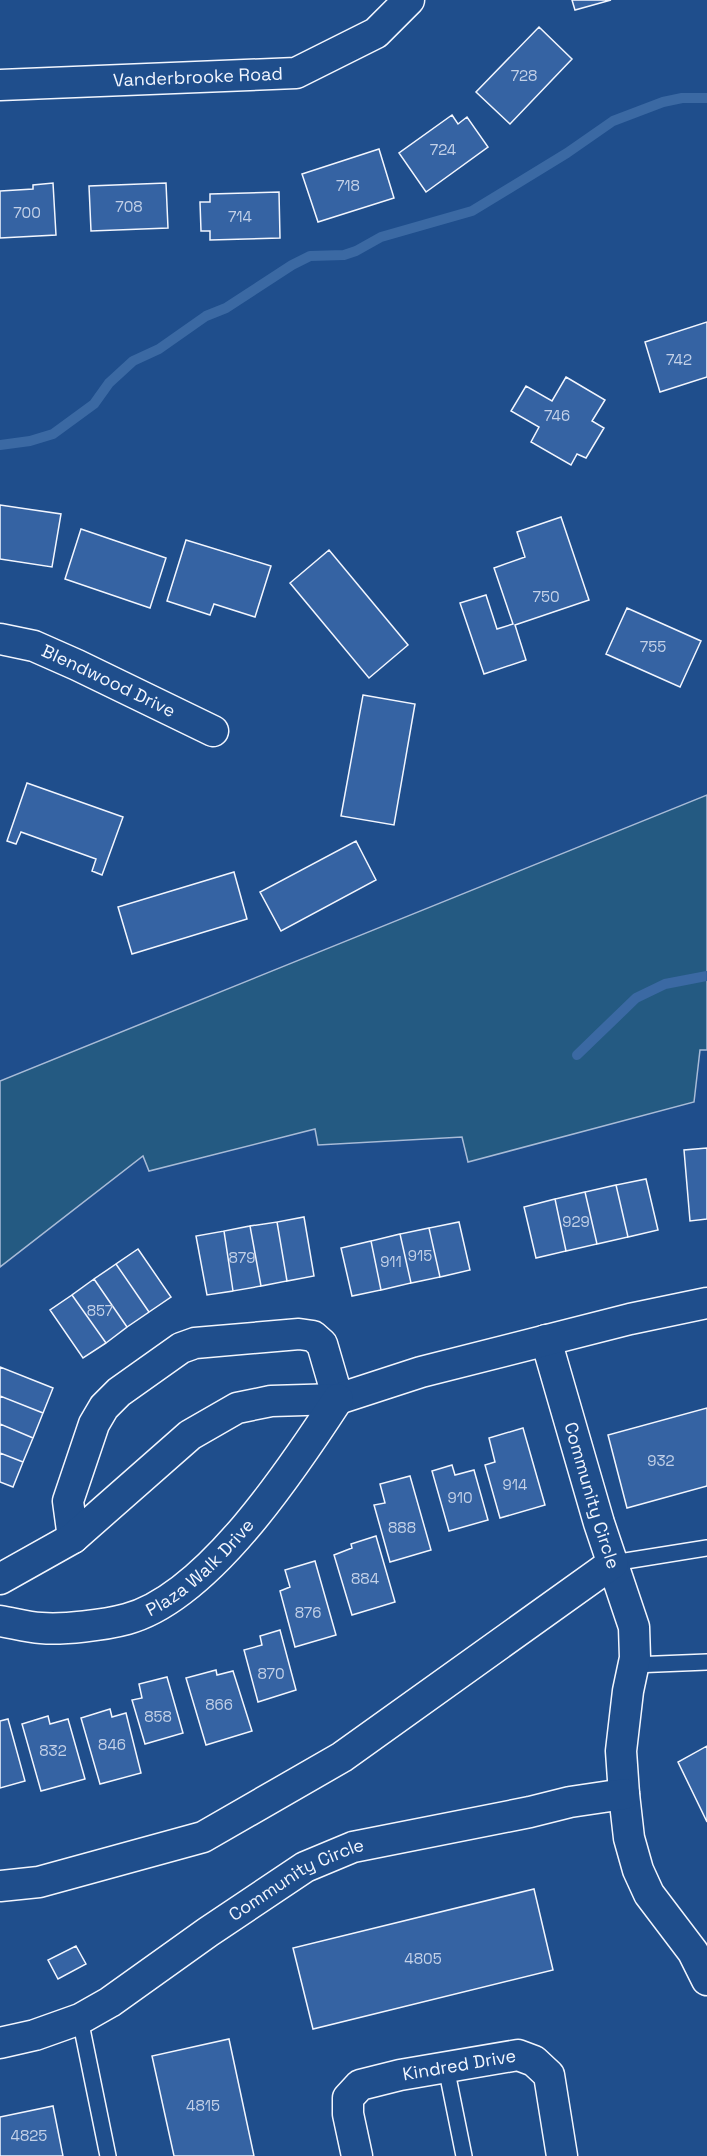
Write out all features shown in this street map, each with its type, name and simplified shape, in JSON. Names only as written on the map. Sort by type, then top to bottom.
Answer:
[{"type":"street","name":"Vanderbrooke Road","points":[[0,86],[296,73],[376,33],[409,0]]},
{"type":"street","name":"Blendwood Drive","points":[[0,639],[34,646],[78,665],[213,731]]},
{"type":"street","points":[[0,1578],[73,1538],[190,1435],[237,1408],[271,1401],[338,1399],[421,1372],[707,1303]]},
{"type":"street","points":[[73,1538],[68,1501],[94,1424],[104,1407],[119,1392],[181,1348],[211,1341],[299,1334],[313,1336],[322,1344],[338,1399]]},
{"type":"street","name":"Community Circle","points":[[546,1340],[599,1524],[634,1627],[633,1665],[621,1751],[629,1838],[638,1870],[649,1894],[693,1953],[707,1980]]},
{"type":"street","name":"Plaza Walk Drive","points":[[0,1621],[41,1628],[84,1626],[127,1619],[162,1604],[204,1570],[244,1530],[314,1437],[338,1399]]},
{"type":"street","points":[[0,1886],[39,1882],[204,1838],[342,1757],[613,1563]]},
{"type":"street","name":"Community Circle","points":[[0,2043],[35,2035],[80,2019],[110,2002],[305,1867],[353,1847],[570,1802],[624,1794]]},
{"type":"street","name":"Kindred Drive","points":[[357,2156],[348,2114],[348,2098],[360,2085],[518,2055],[534,2061],[549,2075],[562,2156]]},
{"type":"lane","points":[[613,1563],[707,1548]]},
{"type":"lane","points":[[633,1665],[707,1662]]},
{"type":"lane","points":[[80,2019],[108,2156]]},
{"type":"lane","points":[[446,2067],[464,2156]]},
{"type":"shaded area","points":[[707,795],[707,1050],[700,1050],[694,1102],[468,1162],[462,1137],[318,1145],[315,1129],[149,1171],[143,1156],[0,1267],[0,1081]]},
{"type":"building","points":[[572,0],[611,0],[575,10]]},
{"type":"building","points":[[539,27],[572,59],[510,124],[476,92]]},
{"type":"building","points":[[452,115],[458,124],[467,117],[488,147],[426,192],[399,153]]},
{"type":"building","points":[[379,149],[394,198],[318,222],[302,174]]},
{"type":"building","points":[[53,183],[56,235],[0,238],[0,191],[33,189],[33,185]]},
{"type":"building","points":[[166,183],[168,228],[91,231],[89,186]]},
{"type":"building","points":[[279,192],[280,238],[210,240],[210,231],[201,231],[200,202],[210,202],[210,194]]},
{"type":"building","points":[[707,322],[707,377],[660,392],[645,342]]},
{"type":"building","points":[[566,377],[605,400],[592,421],[604,428],[586,458],[577,454],[571,465],[531,442],[539,427],[511,411],[526,386],[552,401]]},
{"type":"building","points":[[0,505],[61,514],[52,567],[0,559]]},
{"type":"building","points":[[561,517],[589,600],[515,625],[526,660],[484,674],[460,603],[486,595],[497,629],[513,624],[494,568],[525,557],[517,532]]},
{"type":"building","points":[[81,529],[166,558],[150,608],[65,579]]},
{"type":"building","points":[[186,540],[271,566],[255,617],[214,604],[210,615],[167,601]]},
{"type":"building","points":[[329,550],[408,645],[369,678],[290,583]]},
{"type":"building","points":[[627,608],[701,641],[680,687],[606,654]]},
{"type":"building","points":[[363,695],[415,704],[394,825],[341,816]]},
{"type":"building","points":[[27,783],[123,817],[102,875],[92,871],[96,859],[21,832],[16,844],[7,841]]},
{"type":"building","points":[[356,841],[376,880],[281,931],[260,892]]},
{"type":"building","points":[[234,872],[247,919],[132,954],[118,907]]},
{"type":"building","points":[[707,1148],[707,1219],[690,1221],[684,1150]]},
{"type":"building","points":[[646,1179],[658,1230],[628,1237],[616,1185]]},
{"type":"building","points":[[616,1185],[628,1237],[597,1244],[585,1192]]},
{"type":"building","points":[[585,1192],[597,1244],[566,1251],[555,1199]]},
{"type":"building","points":[[555,1199],[566,1251],[536,1258],[524,1207]]},
{"type":"building","points":[[304,1217],[314,1276],[287,1281],[277,1222]]},
{"type":"building","points":[[277,1222],[287,1281],[261,1286],[250,1226]]},
{"type":"building","points":[[459,1222],[470,1270],[440,1277],[429,1228]]},
{"type":"building","points":[[250,1226],[261,1286],[233,1291],[224,1231]]},
{"type":"building","points":[[429,1228],[440,1277],[411,1283],[400,1234]]},
{"type":"building","points":[[224,1231],[233,1291],[207,1295],[196,1236]]},
{"type":"building","points":[[400,1234],[411,1283],[381,1290],[371,1241]]},
{"type":"building","points":[[371,1241],[381,1290],[352,1296],[341,1248]]},
{"type":"building","points":[[138,1249],[171,1297],[149,1312],[116,1264]]},
{"type":"building","points":[[116,1264],[149,1312],[127,1327],[94,1279]]},
{"type":"building","points":[[94,1279],[127,1327],[106,1343],[72,1295]]},
{"type":"building","points":[[72,1295],[106,1343],[83,1358],[50,1310]]},
{"type":"building","points":[[0,1367],[53,1388],[43,1413],[0,1396]]},
{"type":"building","points":[[0,1396],[43,1413],[33,1438],[0,1424]]},
{"type":"building","points":[[707,1408],[707,1486],[627,1508],[608,1435]]},
{"type":"building","points":[[0,1424],[33,1438],[23,1462],[0,1453]]},
{"type":"building","points":[[523,1428],[545,1505],[500,1518],[485,1465],[495,1462],[489,1438]]},
{"type":"building","points":[[0,1453],[23,1462],[13,1487],[0,1482]]},
{"type":"building","points":[[452,1465],[455,1475],[474,1470],[488,1520],[449,1531],[432,1471]]},
{"type":"building","points":[[410,1476],[431,1550],[390,1562],[374,1505],[385,1503],[380,1484]]},
{"type":"building","points":[[376,1536],[395,1602],[352,1615],[334,1555],[352,1548],[351,1544]]},
{"type":"building","points":[[315,1561],[336,1635],[295,1647],[280,1591],[290,1587],[285,1570]]},
{"type":"building","points":[[280,1630],[296,1690],[258,1702],[244,1650],[262,1645],[260,1636]]},
{"type":"building","points":[[216,1670],[217,1675],[233,1671],[252,1731],[206,1745],[186,1678]]},
{"type":"building","points":[[167,1677],[183,1733],[145,1744],[132,1700],[142,1698],[139,1684]]},
{"type":"building","points":[[110,1709],[112,1717],[126,1713],[141,1773],[100,1784],[81,1718]]},
{"type":"building","points":[[48,1716],[50,1724],[68,1719],[85,1779],[41,1791],[22,1724]]},
{"type":"building","points":[[8,1719],[25,1781],[0,1788],[0,1721]]},
{"type":"building","points":[[707,1746],[707,1822],[678,1762]]},
{"type":"building","points":[[534,1889],[553,1970],[313,2029],[293,1948]]},
{"type":"building","points":[[76,1946],[86,1964],[58,1979],[48,1960]]},
{"type":"building","points":[[229,2039],[254,2156],[174,2156],[152,2056]]},
{"type":"building","points":[[53,2106],[63,2156],[0,2156],[0,2117]]},
{"type":"waterway","points":[[0,445],[30,441],[53,434],[94,404],[109,383],[133,361],[159,349],[206,316],[226,308],[292,265],[310,256],[344,255],[381,237],[472,211],[567,153],[613,121],[663,102],[682,98],[707,98]]},
{"type":"waterway","points":[[577,1055],[636,998],[665,984],[707,976]]}]
